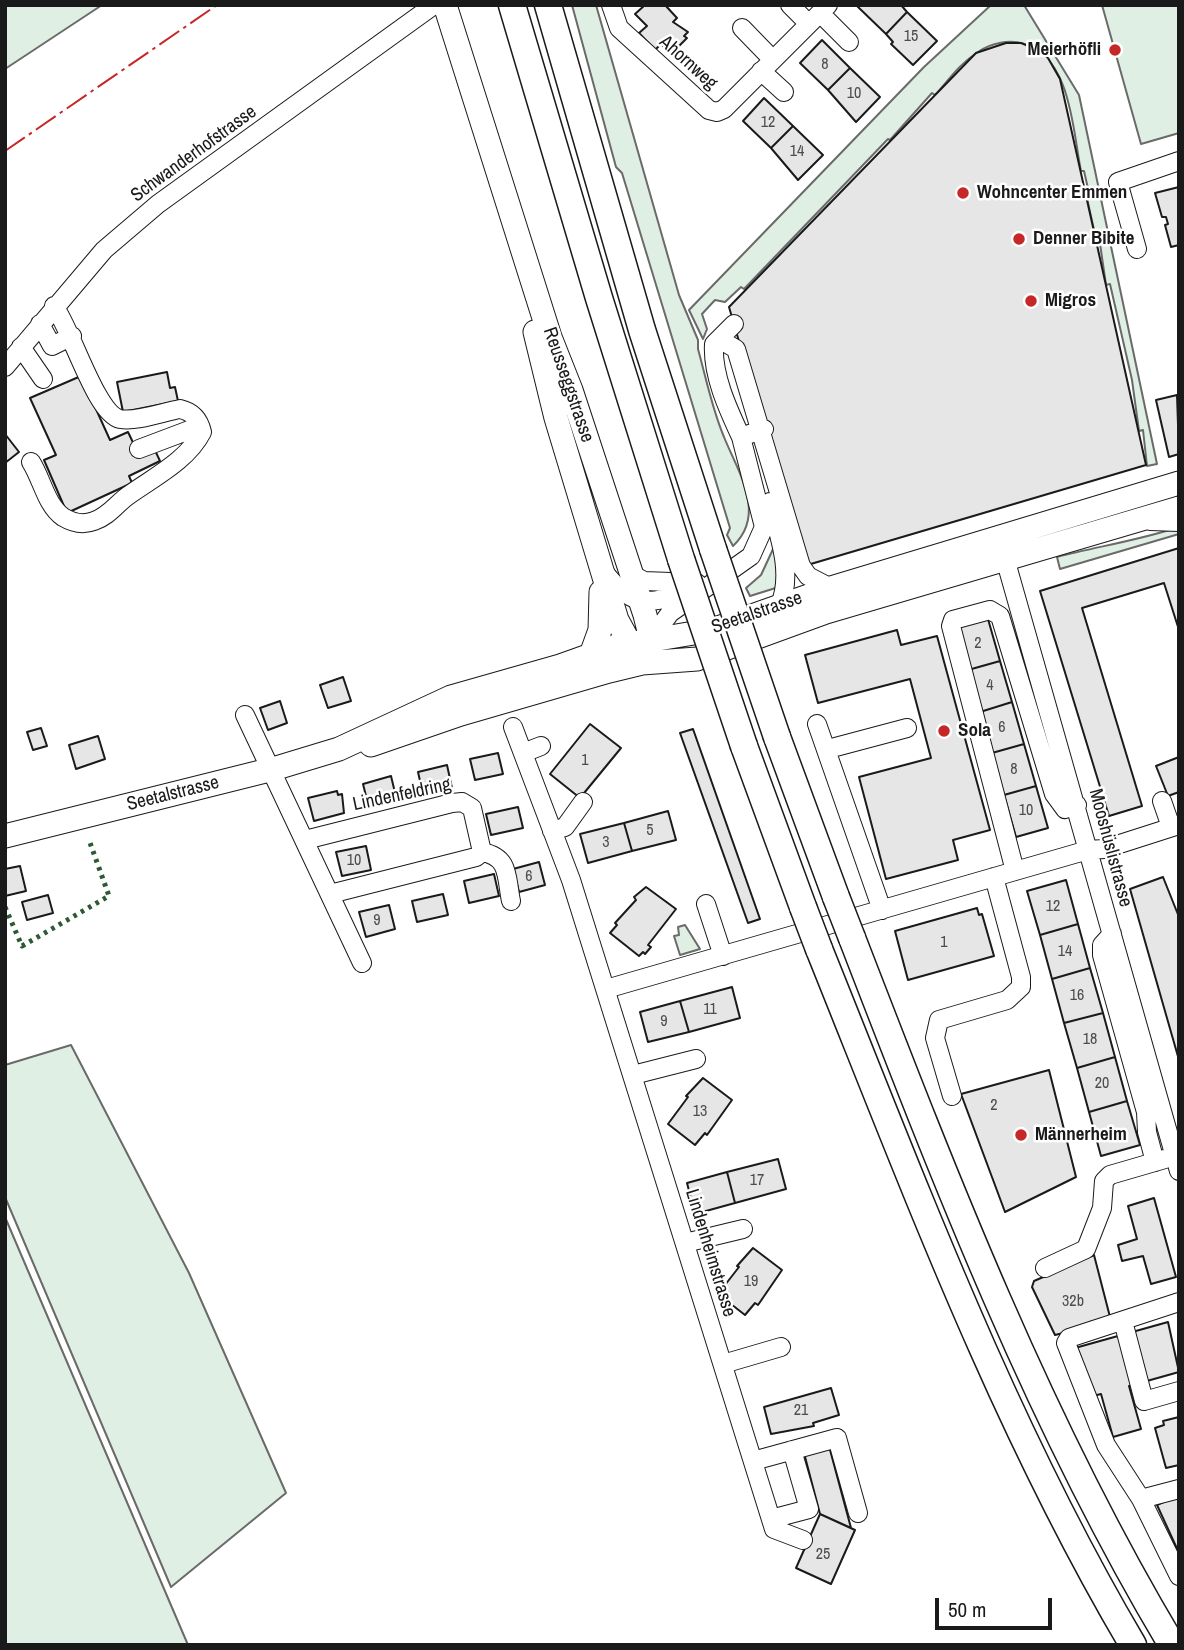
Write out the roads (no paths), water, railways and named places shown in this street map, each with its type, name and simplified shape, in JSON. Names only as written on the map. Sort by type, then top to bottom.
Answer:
[{"type":"highway","points":[[512,5],[606,324],[681,559],[744,746],[803,907],[968,1316],[1039,1469],[1102,1593],[1133,1645]]},
{"type":"highway","points":[[548,5],[642,330],[713,550],[777,737],[836,897],[998,1301],[1133,1579],[1172,1645]]},
{"type":"main road","name":"Reusseggstrasse","points":[[441,11],[514,253],[556,418],[617,620],[640,641]]},
{"type":"main road","name":"Reusseggstrasse","points":[[441,11],[640,601],[640,641]]},
{"type":"main road","name":"Seetalstrasse","points":[[339,749],[374,745],[503,701],[642,663],[697,659],[1179,483]]},
{"type":"main road","name":"Seetalstrasse","points":[[5,836],[273,769],[339,749],[444,700],[640,641],[712,630],[831,588],[1140,521],[1179,508]]},
{"type":"main road","name":"Reusseggstrasse","points":[[591,656],[600,629],[601,568]]},
{"type":"main road","points":[[640,641],[642,663]]},
{"type":"street","name":"Ahornweg","points":[[611,5],[619,27],[709,110],[717,112],[819,14]]},
{"type":"street","points":[[790,5],[819,14],[849,42]]},
{"type":"street","name":"Schwanderhofstrasse","points":[[5,367],[104,250],[158,204],[441,11]]},
{"type":"street","points":[[742,28],[784,92]]},
{"type":"street","points":[[1137,249],[1118,182],[1179,161]]},
{"type":"street","points":[[31,462],[54,509],[75,523],[86,523],[110,512],[195,445],[202,432],[201,426],[188,411],[180,409],[123,420],[114,417],[95,391],[72,336],[54,306]]},
{"type":"street","points":[[40,324],[52,346],[72,336]]},
{"type":"street","points":[[601,568],[624,594],[640,601],[704,587],[724,578],[751,556],[764,527],[741,437],[726,404],[713,355],[714,344],[734,324]]},
{"type":"street","points":[[719,339],[736,349],[801,566],[808,576],[831,588]]},
{"type":"street","points":[[21,347],[43,379]]},
{"type":"street","points":[[139,449],[201,426]]},
{"type":"street","points":[[741,437],[762,429]]},
{"type":"street","points":[[767,452],[758,459],[782,548],[786,590],[779,607]]},
{"type":"street","points":[[1140,521],[1179,523]]},
{"type":"street","points":[[782,548],[806,596],[827,612]]},
{"type":"street","name":"Mooshüslistrasse","points":[[1002,549],[1177,1161]]},
{"type":"street","points":[[631,574],[644,581],[704,587]]},
{"type":"street","points":[[640,641],[670,612],[704,587]]},
{"type":"street","points":[[1015,871],[951,626],[953,620],[989,610],[1000,616],[1054,794],[1065,808],[1077,805]]},
{"type":"street","points":[[1011,646],[1025,625]]},
{"type":"street","points":[[245,715],[260,750],[273,769],[362,963]]},
{"type":"street","points":[[817,724],[828,749],[882,910]]},
{"type":"street","name":"Lindenheimstrasse","points":[[513,727],[606,989],[773,1524]]},
{"type":"street","points":[[828,749],[907,728]]},
{"type":"street","points":[[523,753],[541,746]]},
{"type":"street","points":[[606,989],[1088,850],[1104,849],[1175,826],[1162,801]]},
{"type":"street","name":"Lindenfeldring","points":[[305,840],[462,802],[472,808],[482,852]]},
{"type":"street","points":[[552,831],[565,827],[583,802]]},
{"type":"street","points":[[330,894],[476,857],[482,852],[498,856],[503,863],[511,901]]},
{"type":"street","points":[[952,1096],[934,1038],[939,1020],[1007,1000],[1021,987],[1021,977],[994,877]]},
{"type":"street","points":[[706,904],[723,956]]},
{"type":"street","points":[[1112,934],[1102,945],[1102,955],[1146,1112],[1147,1132],[1155,1162]]},
{"type":"street","points":[[633,1075],[696,1059]]},
{"type":"street","points":[[1045,1268],[1086,1249],[1102,1208],[1102,1187],[1110,1175],[1155,1162],[1177,1161]]},
{"type":"street","points":[[685,1243],[743,1229]]},
{"type":"street","points":[[1179,1303],[1069,1338],[1066,1350],[1106,1445],[1141,1499],[1179,1576]]},
{"type":"street","points":[[1123,1321],[1144,1401],[1179,1391]]},
{"type":"street","points":[[723,1364],[780,1347]]},
{"type":"street","points":[[753,1461],[837,1438],[858,1513]]},
{"type":"street","points":[[773,1524],[809,1509],[792,1450]]},
{"type":"street","points":[[1141,1499],[1179,1489]]},
{"type":"street","points":[[773,1524],[803,1539]]},
{"type":"place","name":"Meierhöfli","points":[[1115,50]]},
{"type":"place","name":"Wohncenter Emmen","points":[[963,193]]},
{"type":"place","name":"Denner Bibite","points":[[1019,239]]},
{"type":"place","name":"Migros","points":[[1031,301]]},
{"type":"place","name":"Sola","points":[[944,731]]},
{"type":"place","name":"Männerheim","points":[[1021,1135]]}]
